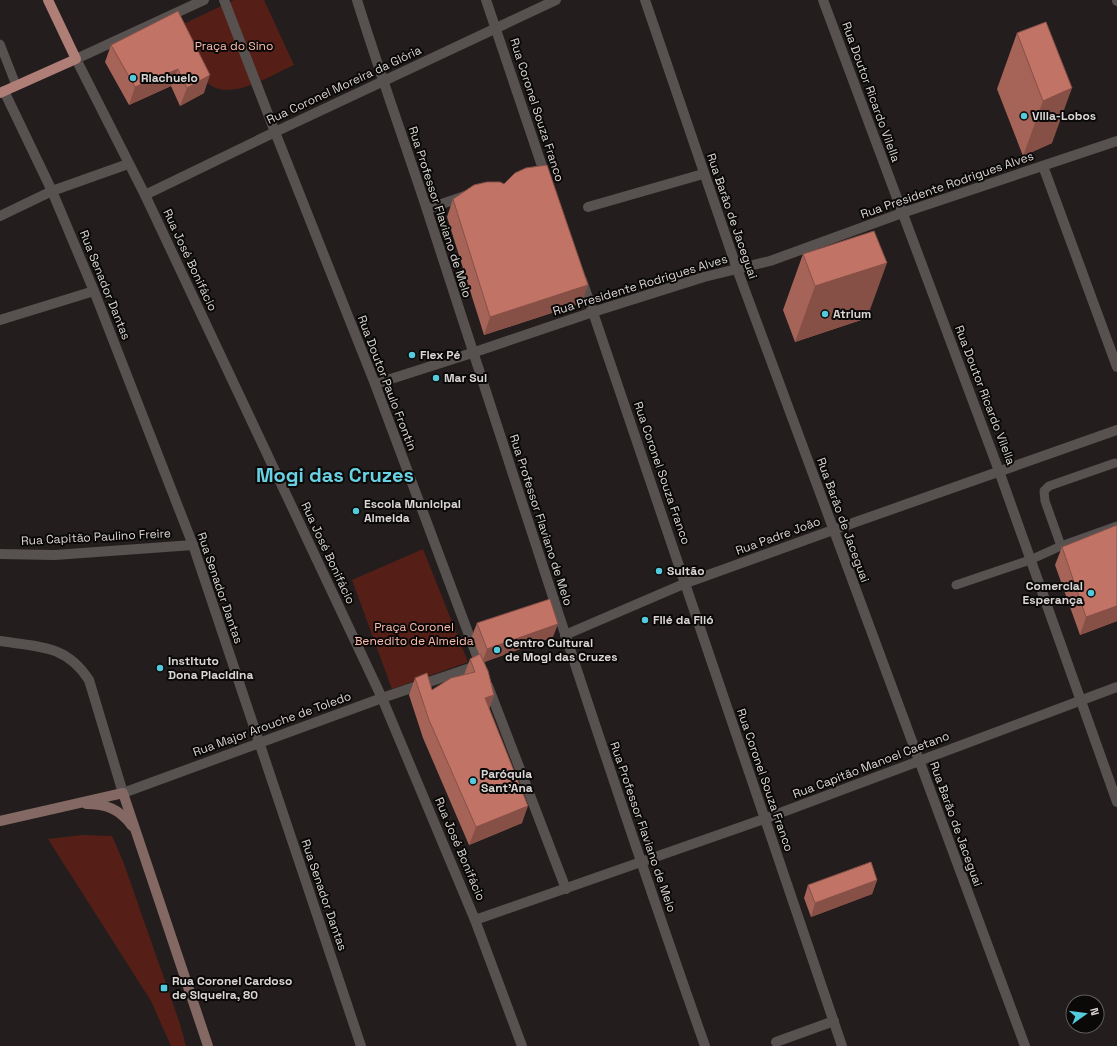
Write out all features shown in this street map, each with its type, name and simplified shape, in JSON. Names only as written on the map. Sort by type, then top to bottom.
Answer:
[{"type":"main road","points":[[2,92],[76,60],[48,0]]},
{"type":"main road","points":[[123,793],[208,1046]]},
{"type":"main road","name":"Rua Major Arouche de Toledo","points":[[0,821],[72,803],[123,793]]},
{"type":"main road","name":"Rua Major Arouche de Toledo","points":[[72,803],[110,806],[126,818],[138,836]]},
{"type":"street","points":[[76,60],[204,0]]},
{"type":"street","name":"Rua Doutor Paulo Frontin","points":[[224,0],[375,384],[480,665],[566,888]]},
{"type":"street","name":"Rua Professor Flaviano de Melo","points":[[358,0],[382,81],[427,209],[472,353],[640,862],[705,1046]]},
{"type":"street","name":"Rua Coronel Souza Franco","points":[[486,0],[496,28],[539,170],[550,190]]},
{"type":"street","name":"Rua Coronel Moreira da Glória","points":[[145,195],[382,81],[556,0]]},
{"type":"street","name":"Rua Barão de Jaceguai","points":[[645,0],[703,174],[737,269],[1025,1046]]},
{"type":"street","name":"Rua Doutor Ricardo Vilella","points":[[823,0],[999,471],[1082,700],[1117,802]]},
{"type":"street","name":"Rua José Bonifácio","points":[[76,60],[145,195],[382,698],[475,920],[522,1046]]},
{"type":"street","name":"Rua Senador Dantas","points":[[2,92],[52,191],[94,291],[193,545],[361,1046]]},
{"type":"street","name":"Rua Presidente Rodrigues Alves","points":[[375,384],[704,277],[770,260],[902,213],[1117,141]]},
{"type":"street","points":[[0,216],[52,191],[128,164]]},
{"type":"street","points":[[1043,166],[1117,367]]},
{"type":"street","points":[[588,207],[703,174]]},
{"type":"street","points":[[427,209],[477,191]]},
{"type":"street","name":"Rua Coronel Souza Franco","points":[[578,269],[686,583],[764,819],[842,1046]]},
{"type":"street","points":[[0,320],[94,291]]},
{"type":"street","name":"Rua Padre João","points":[[565,635],[686,583],[1117,430]]},
{"type":"street","name":"Rua Capitão Paulino Freire","points":[[0,554],[55,555],[193,545]]},
{"type":"street","points":[[0,641],[51,649],[68,656],[81,668],[89,680],[123,793]]},
{"type":"street","name":"Rua Major Arouche de Toledo","points":[[123,793],[258,742],[480,665]]},
{"type":"street","name":"Rua Capitão Manoel Caetano","points":[[475,920],[764,819],[918,760],[1117,687]]},
{"type":"street","points":[[776,1042],[834,1021]]},
{"type":"lane","points":[[0,44],[16,85]]},
{"type":"lane","points":[[1061,546],[1044,501],[1044,491],[1049,486],[1116,465]]},
{"type":"lane","points":[[956,585],[1030,560],[1061,546],[1117,526]]},
{"type":"green space","name":"Praça do Sino","points":[[234,0],[264,0],[294,65],[248,86],[223,90],[213,87],[204,79],[175,28]]},
{"type":"green space","name":"Praça Coronel Benedito de Almeida","points":[[423,549],[468,662],[392,689],[352,580]]},
{"type":"green space","points":[[82,835],[112,836],[123,861],[180,1024],[186,1046],[171,1046],[151,1001],[48,839]]},
{"type":"building","points":[[178,11],[210,75],[187,88],[178,69],[135,87],[111,45]]},
{"type":"building","points":[[1046,22],[1072,88],[1043,101],[1017,33]]},
{"type":"building","points":[[547,165],[588,285],[490,317],[453,199],[474,185],[487,182],[500,182],[504,184],[515,173],[526,168]]},
{"type":"building","points":[[874,231],[887,263],[815,286],[803,254]]},
{"type":"building","name":"Comercial Esperança","points":[[1117,525],[1117,606],[1086,617],[1062,547]]},
{"type":"building","points":[[550,599],[558,624],[487,649],[477,623]]},
{"type":"building","name":"Paróquia Sant'Ana","points":[[480,654],[488,671],[494,695],[485,698],[528,806],[476,827],[429,720],[415,678],[427,673],[432,690],[451,678],[475,672],[470,659]]},
{"type":"building","points":[[871,862],[877,880],[815,903],[808,885]]},
{"type":"place","name":"Riachuelo","points":[[133,78]]},
{"type":"place","name":"Villa-Lobos","points":[[1024,116]]},
{"type":"place","name":"Atrium","points":[[825,314]]},
{"type":"place","name":"Flex Pé","points":[[412,355]]},
{"type":"place","name":"Mar Sul","points":[[436,378]]},
{"type":"place","name":"Escola Municipal Almeida","points":[[356,511]]},
{"type":"place","name":"Sultão","points":[[659,571]]},
{"type":"place","name":"Comercial Esperança","points":[[1091,593]]},
{"type":"place","name":"Filé da Filó","points":[[645,620]]},
{"type":"place","name":"Centro Cultural de Mogi das Cruzes","points":[[497,650]]},
{"type":"place","name":"Instituto Dona Placidina","points":[[160,668]]},
{"type":"place","name":"Paróquia Sant'Ana","points":[[473,781]]},
{"type":"place","name":"Rua Coronel Cardoso de Siqueira, 80","points":[[164,988]]},
{"type":"district","name":"Mogi das Cruzes","points":[[335,475]]}]
